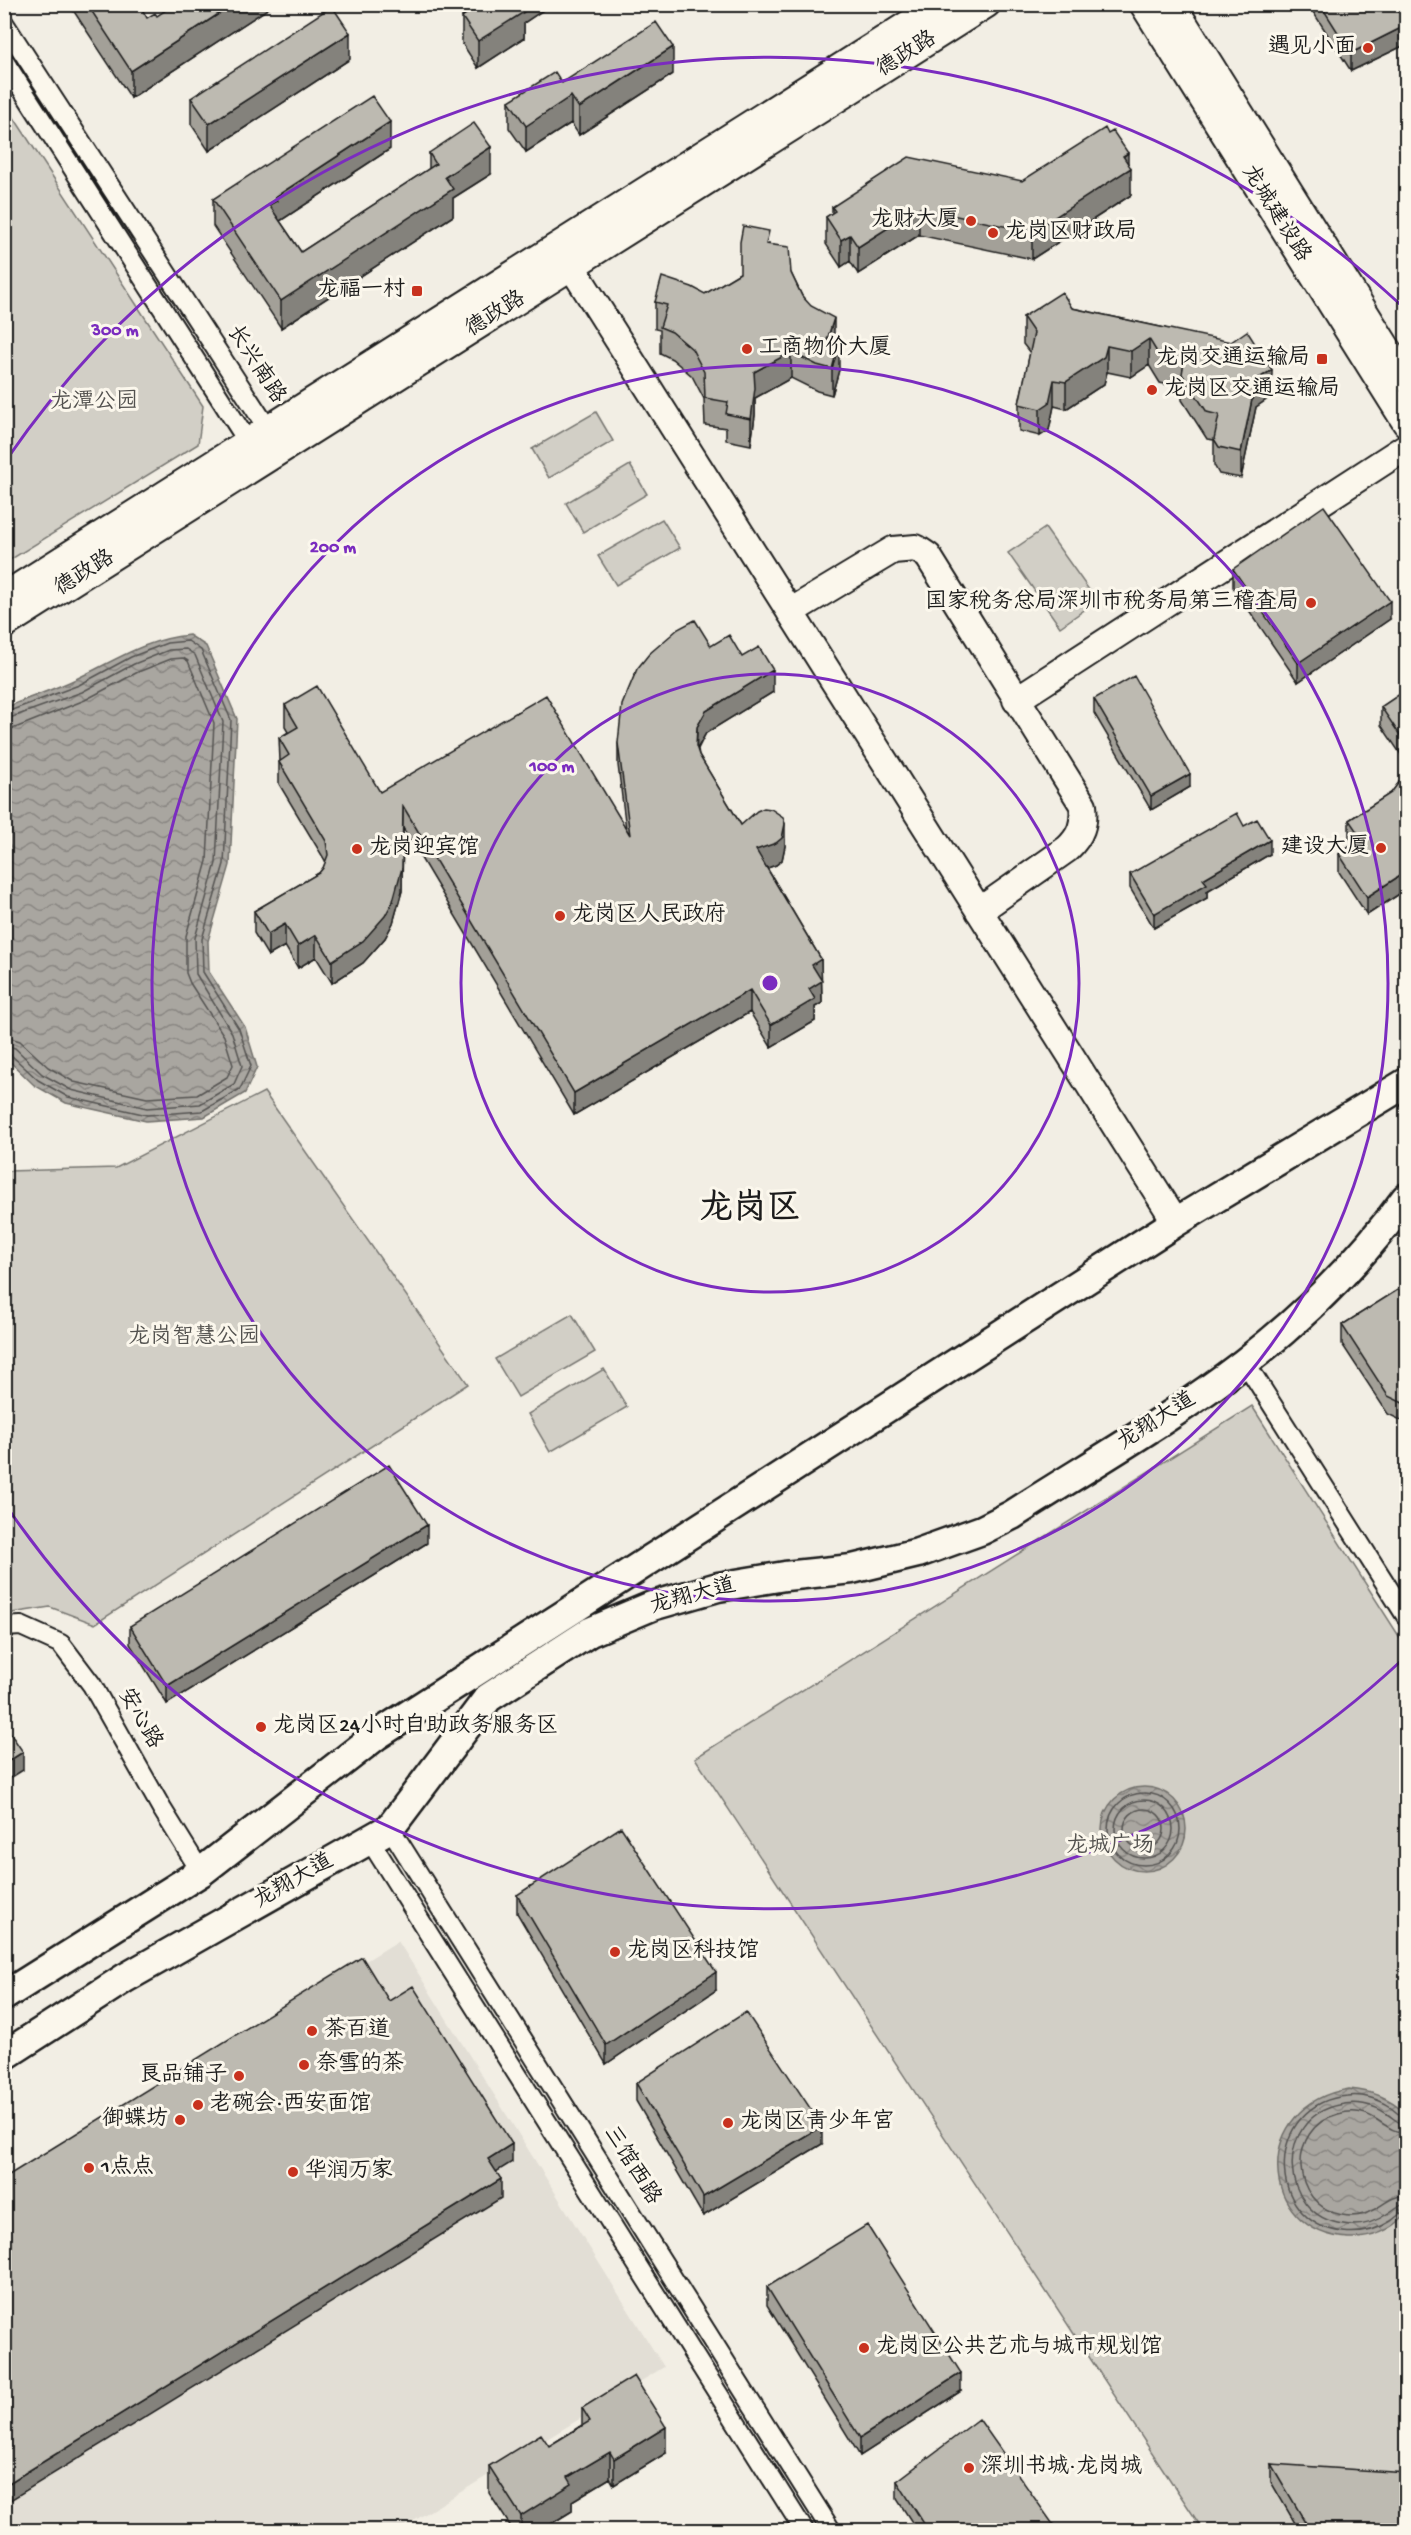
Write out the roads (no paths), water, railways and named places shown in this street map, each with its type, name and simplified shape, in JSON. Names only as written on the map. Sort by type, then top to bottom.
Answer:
[{"type":"main road","name":"德政路","points":[[4,625],[271,456],[940,4]]},
{"type":"main road","name":"德政路","points":[[4,596],[258,435],[564,257],[987,4]]},
{"type":"main road","name":"龙城建设路","points":[[1143,4],[1407,423]]},
{"type":"main road","name":"龙城建设路","points":[[1172,4],[1407,378]]},
{"type":"main road","points":[[564,257],[1176,1222]]},
{"type":"main road","points":[[1016,700],[1407,447]]},
{"type":"main road","points":[[790,612],[893,550],[916,548],[928,556],[1078,796],[1084,816],[1078,839],[1067,849],[979,911]]},
{"type":"main road","name":"龙翔大道","points":[[4,1996],[201,1872],[377,1734],[1176,1222],[1407,1083]]},
{"type":"main road","name":"龙翔大道","points":[[4,2056],[125,1978],[379,1834],[488,1698],[590,1632],[652,1606],[707,1590],[762,1579],[852,1569],[885,1562],[982,1530],[1022,1509],[1203,1393],[1245,1362],[1327,1290],[1407,1198]]},
{"type":"street","name":"长兴南路","points":[[4,23],[271,456]]},
{"type":"street","name":"长兴南路","points":[[4,61],[258,435]]},
{"type":"street","points":[[1245,1362],[1407,1616]]},
{"type":"street","name":"安心路","points":[[4,1626],[21,1626],[61,1644],[92,1685],[162,1809],[201,1872]]},
{"type":"street","points":[[379,1834],[804,2530]]},
{"type":"street","name":"三馆西路","points":[[379,1834],[831,2530]]},
{"type":"water","points":[[189,635],[206,646],[237,719],[230,865],[208,941],[209,972],[245,1027],[257,1067],[245,1093],[204,1117],[146,1121],[66,1103],[34,1085],[5,1057],[5,708],[69,682],[145,646],[173,637]]},
{"type":"water","points":[[1144,1787],[1160,1790],[1174,1799],[1183,1813],[1186,1829],[1183,1845],[1174,1859],[1160,1868],[1144,1871],[1128,1868],[1114,1859],[1105,1845],[1102,1829],[1105,1813],[1114,1799],[1128,1790]]},
{"type":"water","points":[[1349,2089],[1380,2096],[1406,2113],[1406,2215],[1394,2225],[1380,2232],[1357,2238],[1319,2231],[1296,2215],[1283,2193],[1278,2167],[1282,2141],[1295,2118],[1317,2100]]},
{"type":"place","name":"遇见小面","points":[[1368,48]]},
{"type":"place","name":"龙财大厦","points":[[971,221]]},
{"type":"place","name":"龙岗区财政局","points":[[993,233]]},
{"type":"place","name":"龙福一村","points":[[417,291]]},
{"type":"place","name":"工商物价大厦","points":[[747,349]]},
{"type":"place","name":"龙岗交通运输局","points":[[1322,359]]},
{"type":"place","name":"龙岗区交通运输局","points":[[1152,390]]},
{"type":"place","name":"国家税务总局深圳市税务局第三稽查局","points":[[1311,603]]},
{"type":"place","name":"建设大厦","points":[[1381,848]]},
{"type":"place","name":"龙岗迎宾馆","points":[[357,849]]},
{"type":"place","name":"龙岗区人民政府","points":[[560,916]]},
{"type":"place","name":"龙岗区24小时自助政务服务区","points":[[261,1727]]},
{"type":"place","name":"龙岗区科技馆","points":[[615,1952]]},
{"type":"place","name":"茶百道","points":[[312,2031]]},
{"type":"place","name":"奈雪的茶","points":[[304,2065]]},
{"type":"place","name":"良品铺子","points":[[239,2076]]},
{"type":"place","name":"老碗会·西安面馆","points":[[198,2105]]},
{"type":"place","name":"御蝶坊","points":[[180,2120]]},
{"type":"place","name":"龙岗区青少年宫","points":[[728,2123]]},
{"type":"place","name":"1点点","points":[[89,2168]]},
{"type":"place","name":"华润万家","points":[[293,2172]]},
{"type":"place","name":"龙岗区公共艺术与城市规划馆","points":[[864,2348]]},
{"type":"place","name":"深圳书城·龙岗城","points":[[969,2468]]},
{"type":"district","name":"龙岗区","points":[[750,1211]]},
{"type":"park label","name":"龙潭公园","points":[[94,403]]},
{"type":"park label","name":"龙岗智慧公园","points":[[194,1338]]},
{"type":"park label","name":"龙城广场","points":[[1110,1847]]}]
